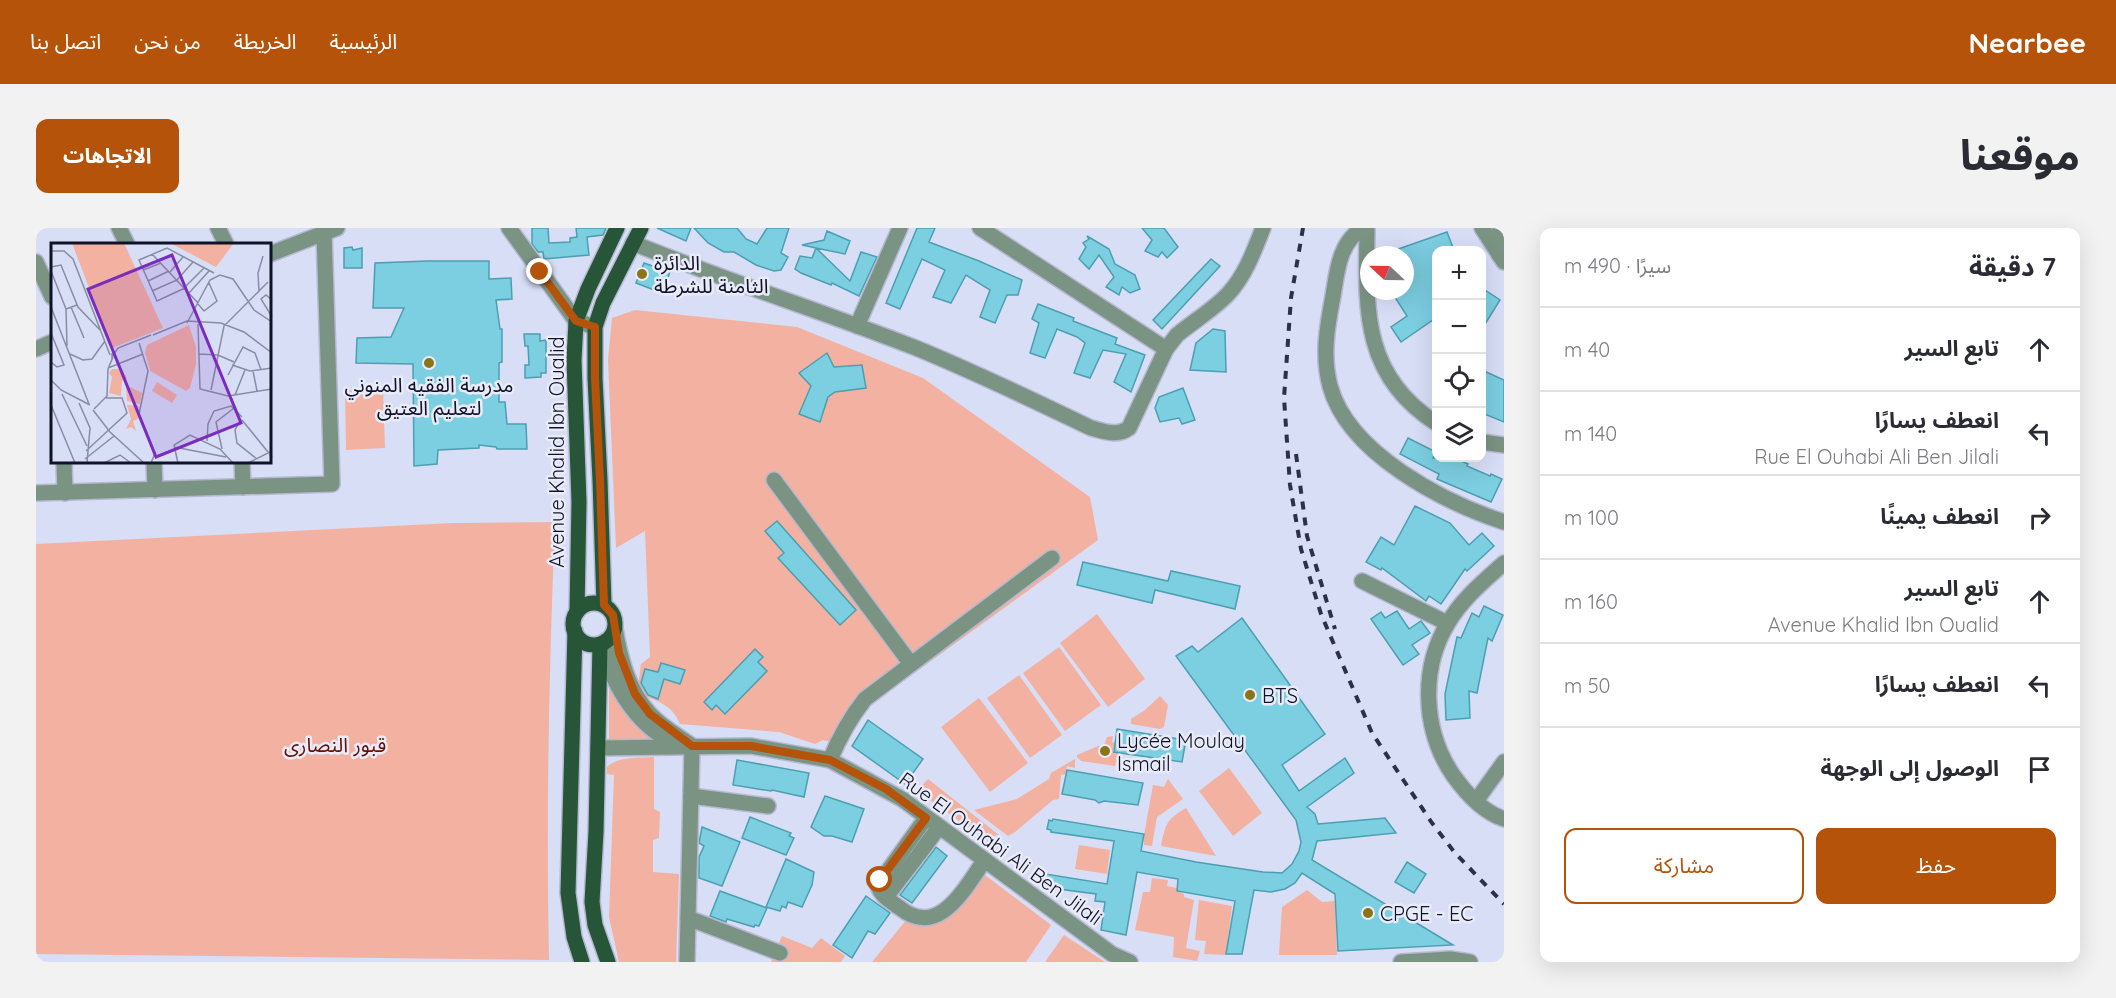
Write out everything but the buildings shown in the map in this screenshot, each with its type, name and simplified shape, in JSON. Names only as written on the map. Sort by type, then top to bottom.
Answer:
[{"type":"main road","name":"Avenue Khalid Ibn Oualid","points":[[577,612],[579,502],[574,360],[576,321],[617,228]]},
{"type":"main road","name":"Avenue Khalid Ibn Oualid","points":[[604,605],[595,327],[603,303],[641,228]]},
{"type":"main road","points":[[575,631],[582,641],[588,644],[603,643],[615,628],[613,615],[604,605],[598,603],[586,605],[577,612],[574,624],[568,893],[574,937],[582,962]]},
{"type":"main road","points":[[603,643],[592,902],[595,925],[608,962]]},
{"type":"street","points":[[119,228],[126,243]]},
{"type":"street","points":[[218,228],[226,243]]},
{"type":"street","points":[[509,228],[576,321],[595,327]]},
{"type":"street","points":[[857,326],[900,228]]},
{"type":"street","points":[[980,228],[1166,349]]},
{"type":"street","points":[[633,243],[703,272],[857,326],[947,362],[1091,428],[1115,433],[1129,428],[1166,349],[1177,335],[1219,302],[1234,287],[1263,228]]},
{"type":"street","points":[[1363,228],[1352,237],[1340,258],[1327,331],[1325,350],[1327,370],[1340,412],[1367,442],[1406,475],[1475,513],[1504,522]]},
{"type":"street","points":[[1368,228],[1366,294],[1372,339],[1389,376],[1402,393],[1432,419]]},
{"type":"street","points":[[1482,228],[1502,259]]},
{"type":"street","points":[[1500,228],[1498,242],[1502,259]]},
{"type":"street","points":[[36,494],[332,484],[323,231],[272,253]]},
{"type":"street","points":[[36,262],[51,295]]},
{"type":"street","points":[[36,349],[51,342]]},
{"type":"street","points":[[1486,443],[1504,445]]},
{"type":"street","points":[[64,464],[65,493]]},
{"type":"street","points":[[154,464],[155,490]]},
{"type":"street","points":[[242,464],[243,487]]},
{"type":"street","points":[[774,480],[911,664]]},
{"type":"street","points":[[830,760],[840,736],[854,712],[865,699],[1052,558]]},
{"type":"street","points":[[1504,563],[1461,604],[1447,623],[1431,665],[1428,681],[1429,710],[1436,743],[1445,763],[1458,782],[1476,801],[1504,819]]},
{"type":"street","points":[[1362,581],[1447,623]]},
{"type":"street","points":[[615,628],[619,653],[635,694],[650,714],[686,746],[691,796],[687,962]]},
{"type":"street","points":[[603,643],[611,669],[633,710],[647,726],[686,746]]},
{"type":"street","name":"Rue El Ouhabi Ali Ben Jilali","points":[[598,748],[751,746],[830,760],[886,789],[1112,954],[1130,962]]},
{"type":"street","points":[[1476,801],[1504,762]]},
{"type":"street","points":[[691,796],[768,806]]},
{"type":"street","points":[[886,897],[917,856],[933,822]]},
{"type":"street","points":[[933,822],[879,882],[879,891],[886,897],[913,917],[931,917],[945,912],[984,861]]},
{"type":"street","points":[[688,918],[780,953]]},
{"type":"street","points":[[1401,962],[1450,959],[1470,962]]},
{"type":"green space","points":[[635,310],[797,327],[923,378],[1090,497],[1098,540],[866,708],[842,745],[823,740],[815,744],[779,732],[680,724],[668,708],[637,693],[641,664],[650,657],[645,531],[616,548],[608,360],[612,318]]},
{"type":"green space","points":[[383,389],[385,448],[346,450],[345,390]]},
{"type":"green space","name":"قبور النصارى","points":[[555,522],[549,741],[549,960],[36,954],[36,544],[453,523]]},
{"type":"green space","points":[[1097,614],[1145,679],[1108,707],[1060,643]]},
{"type":"green space","points":[[1059,647],[1101,705],[1065,731],[1023,673]]},
{"type":"green space","points":[[1019,675],[1062,735],[1030,758],[987,698]]},
{"type":"green space","points":[[609,679],[657,740],[609,742]]},
{"type":"green space","points":[[1160,696],[1168,705],[1164,727],[1160,729],[1131,724],[1131,719]]},
{"type":"green space","points":[[979,698],[1028,763],[990,792],[941,727]]},
{"type":"green space","points":[[1113,736],[1114,751],[1119,752],[1115,766],[1081,761],[1077,757],[1098,746],[1104,746],[1107,737]]},
{"type":"green space","points":[[654,757],[654,809],[660,812],[659,838],[653,840],[653,872],[679,874],[676,962],[619,962],[609,917],[614,775],[607,774],[607,767],[623,759]]},
{"type":"green space","points":[[1075,759],[1075,768],[1067,766],[1066,774],[1061,775],[1059,799],[1053,800],[1008,836],[974,810],[1017,799],[1049,779],[1051,773]]},
{"type":"green space","points":[[1229,768],[1262,813],[1233,836],[1199,791]]},
{"type":"green space","points":[[928,779],[999,835],[993,836],[988,841],[917,791]]},
{"type":"green space","points":[[1168,779],[1183,799],[1157,817],[1152,846],[1144,845],[1153,785],[1164,787]]},
{"type":"green space","points":[[1186,808],[1216,856],[1161,846],[1168,823]]},
{"type":"green space","points":[[1079,845],[1110,850],[1107,874],[1075,869]]},
{"type":"green space","points":[[981,872],[1051,925],[1026,962],[872,962],[907,919],[923,923]]},
{"type":"green space","points":[[1152,878],[1168,880],[1167,886],[1177,888],[1177,891],[1184,894],[1184,897],[1194,900],[1186,948],[1200,951],[1197,961],[1173,957],[1174,937],[1135,930],[1143,892],[1150,892]]},
{"type":"green space","points":[[1307,890],[1322,902],[1335,901],[1337,955],[1279,955],[1282,907]]},
{"type":"green space","points":[[1199,900],[1232,906],[1226,955],[1204,954],[1206,941],[1195,940]]},
{"type":"green space","points":[[1064,935],[1105,962],[1045,962]]},
{"type":"green space","points":[[782,936],[812,948],[821,938],[845,956],[841,962],[771,962]]},
{"type":"railway","points":[[1303,228],[1291,298],[1284,398],[1290,485],[1301,549],[1321,614],[1372,733],[1432,823],[1455,853],[1504,904]]},
{"type":"railway","points":[[1296,454],[1307,536],[1335,629]]},
{"type":"place","name":"الدائرة الثامنة للشرطة","points":[[642,274]]},
{"type":"place","name":"مدرسة الفقيه المنوني لتعليم العتيق","points":[[429,363]]},
{"type":"place","name":"BTS","points":[[1250,695]]},
{"type":"place","name":"Lycée Moulay Ismail","points":[[1105,751]]},
{"type":"place","name":"CPGE - EC","points":[[1368,913]]},
{"type":"route","points":[[540,272],[576,321],[595,327],[604,605],[613,615],[619,653],[635,694],[650,714],[692,746],[751,746],[830,760],[902,799],[926,818],[880,880]]}]
